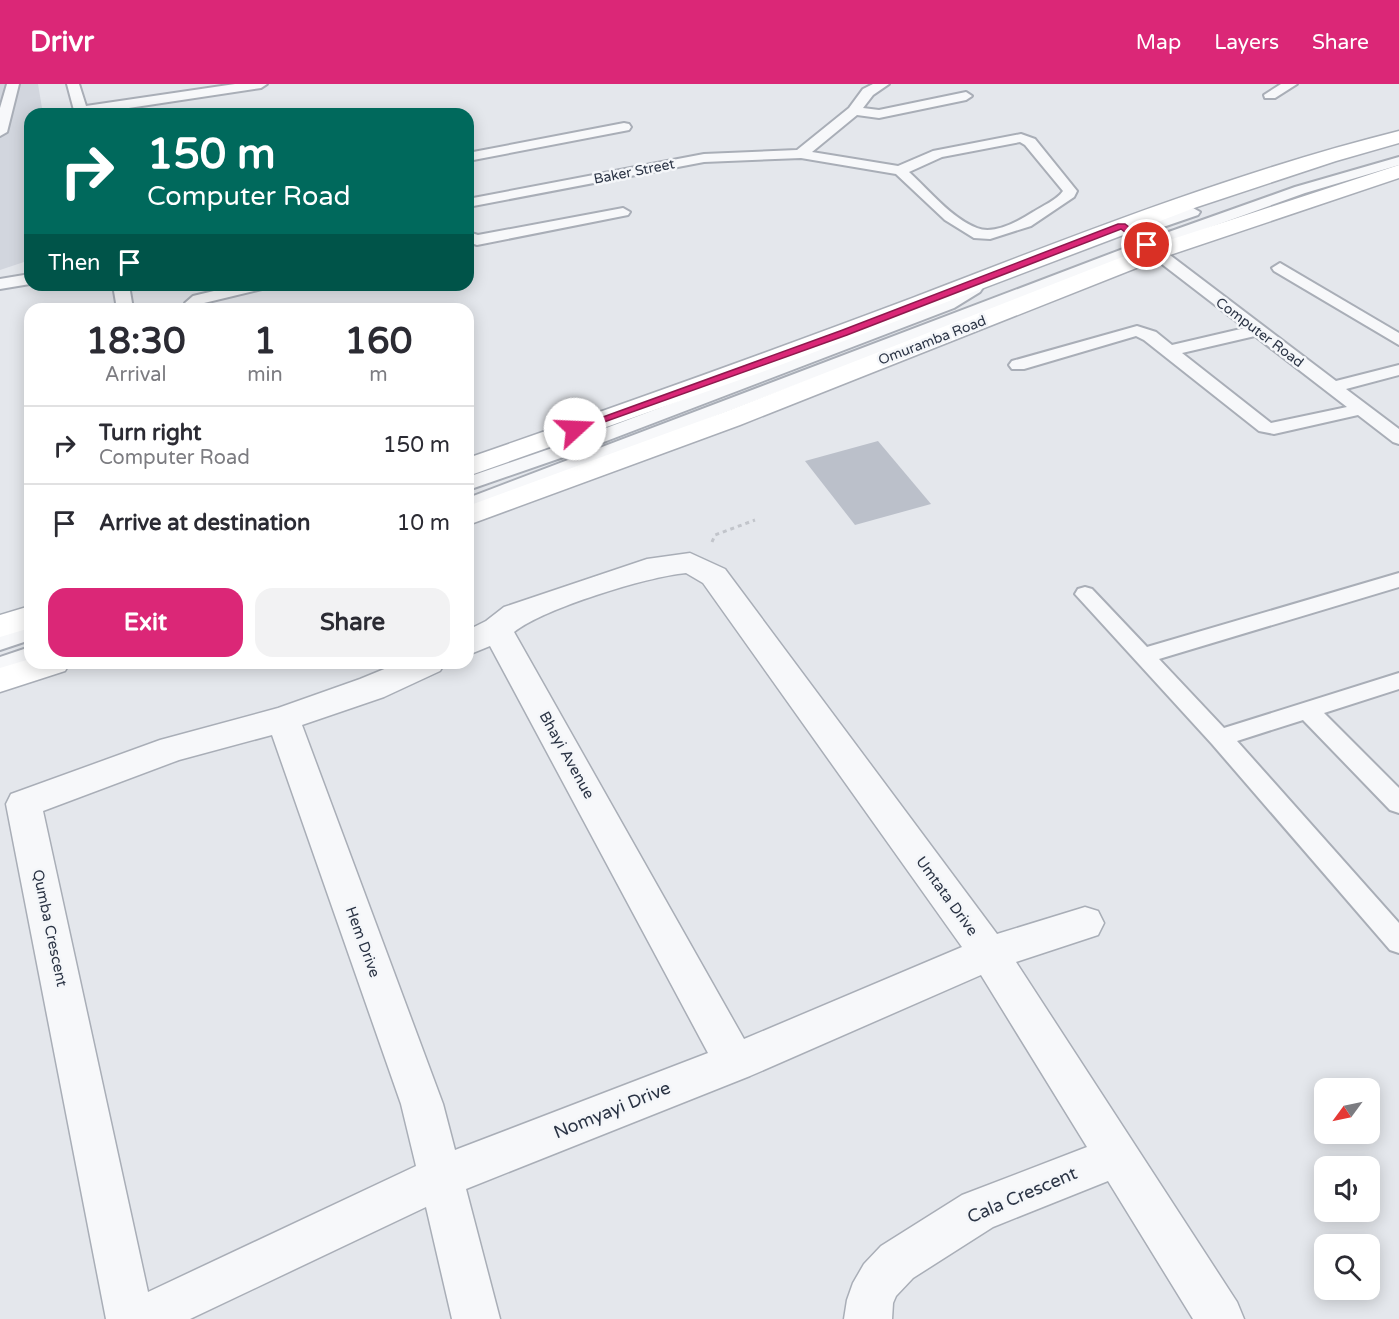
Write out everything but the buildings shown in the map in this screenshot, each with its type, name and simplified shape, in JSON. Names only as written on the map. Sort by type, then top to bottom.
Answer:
[{"type":"main road","points":[[474,465],[843,333],[1127,224],[1270,174],[1399,136]]},
{"type":"main road","name":"Omuramba Road","points":[[474,514],[742,415],[1152,249],[1399,171]]},
{"type":"main road","points":[[0,626],[24,619]]},
{"type":"main road","points":[[0,680],[35,669]]},
{"type":"street","name":"Bhayi Avenue","points":[[690,563],[658,566],[562,597],[515,615],[483,636],[735,1062]]},
{"type":"street","name":"Umtata Drive","points":[[690,563],[714,576],[989,954],[1115,1157],[1220,1319]]},
{"type":"street","points":[[283,719],[372,688],[415,669]]},
{"type":"street","name":"Qumba Crescent","points":[[130,1319],[12,808],[172,749],[283,719]]},
{"type":"street","name":"Hem Drive","points":[[283,719],[422,1104],[476,1319]]},
{"type":"street","name":"Nomyayi Drive","points":[[148,1319],[176,1301],[439,1178],[735,1062],[989,954],[1085,923]]},
{"type":"street","name":"Cala Crescent","points":[[868,1319],[870,1300],[880,1280],[897,1262],[978,1211],[1115,1157]]},
{"type":"lane","points":[[0,132],[2,116],[12,84]]},
{"type":"lane","points":[[73,84],[80,108]]},
{"type":"lane","points":[[104,108],[228,86],[261,84]]},
{"type":"lane","points":[[801,154],[854,111],[868,92],[883,84]]},
{"type":"lane","points":[[1270,95],[1291,84]]},
{"type":"lane","points":[[854,111],[879,114],[966,96]]},
{"type":"lane","points":[[474,156],[624,128]]},
{"type":"lane","points":[[1021,138],[1030,142],[1070,191],[1067,196],[1026,223],[1011,229],[981,234],[966,230],[900,171],[938,154],[1021,138]]},
{"type":"lane","points":[[1127,224],[1166,222],[1279,182],[1399,149]]},
{"type":"lane","name":"Baker Street","points":[[474,202],[704,158],[801,154],[900,171]]},
{"type":"lane","points":[[474,503],[1152,249],[1300,190],[1399,160]]},
{"type":"lane","points":[[474,239],[622,212]]},
{"type":"lane","name":"Computer Road","points":[[1127,224],[1152,249],[1399,438]]},
{"type":"lane","points":[[1280,268],[1399,340]]},
{"type":"lane","points":[[0,284],[24,280]]},
{"type":"lane","points":[[474,482],[579,445],[948,305],[974,289],[980,280]]},
{"type":"lane","points":[[193,303],[199,298],[232,291]]},
{"type":"lane","points":[[1375,325],[1399,320]]},
{"type":"lane","points":[[1170,351],[1258,330]]},
{"type":"lane","points":[[1018,365],[1132,332],[1150,336],[1265,427],[1274,429],[1362,409]]},
{"type":"lane","points":[[1334,387],[1399,370]]},
{"type":"lane","points":[[1143,656],[1399,580]]},
{"type":"lane","points":[[1085,594],[1220,738],[1399,942]]},
{"type":"lane","points":[[0,642],[24,634]]},
{"type":"lane","points":[[0,665],[24,657]]},
{"type":"lane","points":[[1220,738],[1399,681]]},
{"type":"lane","points":[[1307,710],[1399,803]]},
{"type":"path","points":[[690,563],[707,550],[715,535],[755,520]]},
{"type":"shaded area","points":[[0,84],[38,84],[42,108],[24,108],[24,262],[0,270]]},
{"type":"route","points":[[575,429],[843,333],[1122,226],[1147,245]]}]
